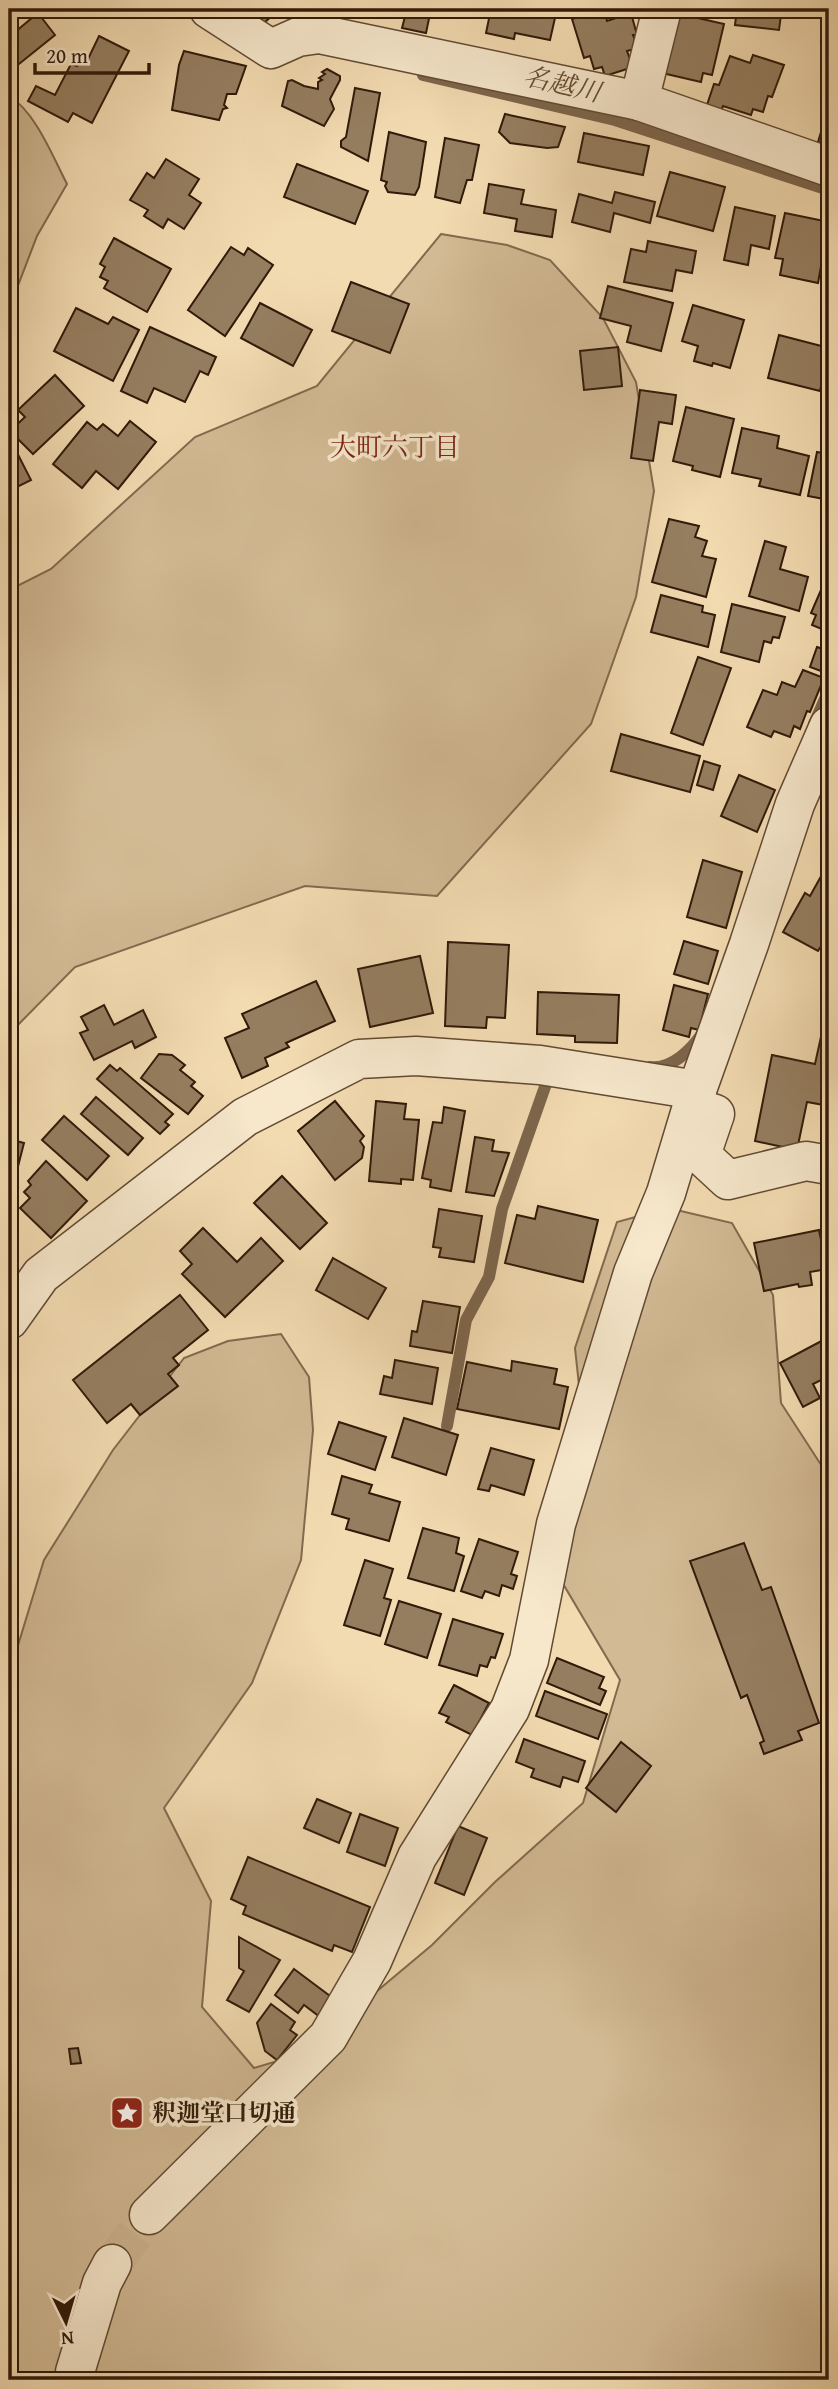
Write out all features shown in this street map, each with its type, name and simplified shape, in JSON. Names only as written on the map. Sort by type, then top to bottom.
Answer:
[{"type":"street","points":[[209,9],[271,49],[298,37],[319,34],[639,101],[829,167]]},
{"type":"street","points":[[639,101],[663,9]]},
{"type":"street","points":[[149,2215],[328,2037],[372,1961],[417,1857],[510,1709],[529,1660],[556,1524],[633,1273],[666,1193],[694,1098],[795,804],[829,726]]},
{"type":"street","points":[[9,1320],[41,1275],[245,1117],[359,1059],[416,1056],[540,1065],[694,1098],[715,1114],[701,1155],[728,1180],[806,1161],[829,1165]]},
{"type":"street","points":[[76,2380],[75,2372],[102,2283],[113,2264]]},
{"type":"shaded area","points":[[9,96],[35,123],[67,184],[37,236],[9,309]]},
{"type":"shaded area","points":[[441,234],[507,245],[550,260],[603,318],[636,382],[654,491],[636,597],[591,724],[437,896],[305,886],[75,967],[9,1034],[9,590],[51,569],[195,437],[317,386]]},
{"type":"shaded area","points":[[668,1208],[732,1223],[773,1295],[781,1403],[827,1474],[829,1488],[829,2380],[9,2380],[9,1675],[44,1560],[113,1450],[184,1358],[228,1341],[281,1334],[309,1377],[313,1430],[301,1560],[252,1683],[164,1808],[211,1901],[202,2007],[254,2068],[338,2043],[370,1997],[432,1945],[495,1882],[583,1803],[620,1680],[559,1577],[588,1469],[575,1348],[617,1222]]},
{"type":"building","points":[[246,9],[279,9],[261,26]]},
{"type":"building","points":[[407,9],[431,9],[426,33],[402,28]]},
{"type":"building","points":[[491,9],[557,9],[550,40],[515,33],[514,39],[486,33]]},
{"type":"building","points":[[604,9],[607,21],[631,13],[637,35],[633,35],[638,48],[627,51],[633,67],[605,76],[602,67],[594,69],[590,56],[584,58],[572,19]]},
{"type":"building","points":[[737,9],[807,9],[806,17],[781,15],[779,30],[735,25]]},
{"type":"building","points":[[38,13],[55,35],[9,72],[9,37]]},
{"type":"building","points":[[676,13],[724,24],[712,75],[703,73],[701,82],[662,73]]},
{"type":"building","points":[[829,18],[829,43],[821,41]]},
{"type":"building","points":[[99,36],[129,51],[92,123],[73,113],[68,122],[28,101],[36,86],[55,95],[71,64],[77,66],[83,54],[89,57]]},
{"type":"building","points":[[184,51],[246,66],[236,94],[227,94],[224,105],[227,108],[223,109],[219,120],[172,110],[179,65]]},
{"type":"building","points":[[753,55],[784,65],[763,112],[753,109],[751,115],[723,106],[720,114],[706,108],[714,84],[719,85],[730,56],[750,63]]},
{"type":"building","points":[[327,69],[340,76],[340,80],[330,99],[334,109],[324,126],[282,106],[288,81],[318,89],[318,82],[322,80],[319,78]]},
{"type":"building","points":[[355,88],[380,93],[368,161],[341,147],[341,141],[346,137]]},
{"type":"building","points":[[829,106],[829,146],[818,142]]},
{"type":"building","points":[[505,114],[565,127],[558,147],[510,143],[499,132]]},
{"type":"building","points":[[389,132],[426,142],[419,187],[415,195],[388,192],[385,186],[387,182],[381,180]]},
{"type":"building","points":[[584,133],[649,146],[643,175],[578,162]]},
{"type":"building","points":[[445,138],[479,145],[472,180],[467,180],[460,203],[435,197]]},
{"type":"building","points":[[166,159],[199,179],[189,195],[201,203],[184,229],[168,219],[163,228],[144,216],[148,210],[130,200],[147,173],[154,178]]},
{"type":"building","points":[[297,164],[368,191],[355,224],[284,197]]},
{"type":"building","points":[[670,172],[725,187],[713,231],[657,216]]},
{"type":"building","points":[[489,184],[524,190],[521,204],[556,210],[552,237],[515,231],[517,219],[484,213]]},
{"type":"building","points":[[615,192],[655,202],[650,223],[614,213],[610,232],[572,222],[579,194],[612,203]]},
{"type":"building","points":[[735,207],[775,216],[769,249],[751,245],[748,265],[724,260]]},
{"type":"building","points":[[785,213],[829,222],[818,283],[780,275],[783,259],[775,258]]},
{"type":"building","points":[[114,238],[171,269],[147,312],[104,288],[108,281],[100,277],[105,267],[100,264]]},
{"type":"building","points":[[648,241],[696,251],[692,273],[676,270],[672,291],[624,282],[631,249],[646,252]]},
{"type":"building","points":[[231,247],[244,255],[248,248],[273,265],[225,336],[188,310]]},
{"type":"building","points":[[351,282],[409,304],[390,353],[332,331]]},
{"type":"building","points":[[608,286],[673,303],[661,351],[627,342],[631,326],[600,318]]},
{"type":"building","points":[[260,303],[312,330],[293,366],[241,338]]},
{"type":"building","points":[[693,305],[744,320],[730,368],[694,361],[698,346],[682,341]]},
{"type":"building","points":[[76,308],[108,324],[113,317],[139,330],[113,381],[54,351]]},
{"type":"building","points":[[150,327],[216,357],[208,375],[200,371],[185,402],[154,388],[147,403],[121,391]]},
{"type":"building","points":[[779,335],[829,348],[820,391],[768,378]]},
{"type":"building","points":[[618,347],[622,386],[584,390],[580,351]]},
{"type":"building","points":[[55,375],[84,406],[33,454],[10,431],[25,417],[18,410]]},
{"type":"building","points":[[640,390],[676,395],[672,424],[659,422],[653,461],[631,458]]},
{"type":"building","points":[[686,407],[734,419],[720,477],[692,470],[693,466],[673,461]]},
{"type":"building","points":[[130,421],[156,442],[118,489],[96,471],[82,488],[53,464],[87,422],[97,430],[103,424],[118,436]]},
{"type":"building","points":[[742,428],[779,436],[777,448],[809,456],[800,495],[759,486],[761,479],[732,473]]},
{"type":"building","points":[[9,437],[31,480],[9,491]]},
{"type":"building","points":[[817,452],[829,454],[829,500],[808,496]]},
{"type":"building","points":[[669,519],[699,526],[695,537],[707,541],[702,556],[716,559],[706,597],[652,582]]},
{"type":"building","points":[[765,541],[786,547],[780,569],[808,577],[799,611],[749,596]]},
{"type":"building","points":[[824,583],[829,585],[829,632],[812,625],[816,615],[811,613]]},
{"type":"building","points":[[661,595],[703,606],[702,612],[715,615],[708,647],[651,632]]},
{"type":"building","points":[[732,604],[785,617],[779,638],[773,637],[771,643],[764,641],[759,662],[721,652]]},
{"type":"building","points":[[817,647],[829,651],[829,674],[810,667]]},
{"type":"building","points":[[698,657],[731,668],[703,745],[671,733]]},
{"type":"building","points":[[803,670],[824,678],[800,729],[794,726],[790,737],[774,731],[771,737],[747,727],[763,690],[777,695],[782,682],[795,687]]},
{"type":"building","points":[[621,734],[700,756],[690,792],[611,771]]},
{"type":"building","points":[[704,761],[720,766],[713,790],[697,785]]},
{"type":"building","points":[[739,775],[775,790],[757,832],[721,816]]},
{"type":"building","points":[[703,860],[742,872],[726,928],[687,917]]},
{"type":"building","points":[[824,871],[829,874],[829,946],[823,943],[818,951],[783,932],[805,893],[810,896]]},
{"type":"building","points":[[684,941],[718,951],[708,984],[674,974]]},
{"type":"building","points":[[448,942],[509,945],[505,1018],[487,1017],[486,1028],[445,1026]]},
{"type":"building","points":[[420,956],[433,1013],[370,1027],[358,969]]},
{"type":"building","points":[[316,981],[335,1021],[286,1043],[289,1047],[265,1058],[268,1066],[242,1078],[225,1038],[249,1028],[242,1014]]},
{"type":"building","points":[[674,985],[708,994],[699,1030],[691,1028],[689,1037],[663,1030]]},
{"type":"building","points":[[538,992],[619,995],[617,1043],[575,1042],[575,1036],[537,1034]]},
{"type":"building","points":[[104,1005],[114,1025],[143,1010],[156,1037],[135,1048],[132,1041],[94,1060],[80,1033],[88,1030],[81,1017]]},
{"type":"building","points":[[824,1023],[829,1024],[829,1106],[807,1102],[797,1150],[755,1141],[772,1055],[815,1064]]},
{"type":"building","points":[[159,1054],[172,1055],[185,1065],[180,1070],[195,1082],[191,1086],[203,1096],[188,1114],[141,1078]]},
{"type":"building","points":[[110,1065],[117,1071],[120,1068],[173,1114],[165,1122],[169,1125],[160,1134],[97,1079]]},
{"type":"building","points":[[96,1097],[143,1138],[128,1155],[81,1114]]},
{"type":"building","points":[[335,1101],[364,1136],[360,1141],[364,1147],[362,1158],[335,1180],[298,1131]]},
{"type":"building","points":[[376,1101],[406,1104],[404,1119],[419,1120],[413,1180],[401,1179],[401,1184],[369,1181]]},
{"type":"building","points":[[444,1107],[465,1111],[451,1191],[430,1187],[431,1180],[422,1178],[433,1122],[442,1123]]},
{"type":"building","points":[[64,1116],[109,1156],[87,1180],[42,1140]]},
{"type":"building","points":[[475,1137],[494,1140],[492,1151],[509,1153],[494,1196],[466,1192]]},
{"type":"building","points":[[9,1139],[24,1143],[12,1190],[9,1189]]},
{"type":"building","points":[[46,1161],[87,1201],[51,1238],[20,1208],[30,1198],[24,1192],[31,1185],[28,1181]]},
{"type":"building","points":[[282,1176],[327,1223],[300,1249],[254,1203]]},
{"type":"building","points":[[538,1206],[598,1220],[583,1282],[505,1263],[517,1215],[535,1219]]},
{"type":"building","points":[[439,1209],[482,1216],[474,1262],[439,1257],[441,1248],[433,1247]]},
{"type":"building","points":[[203,1228],[237,1262],[261,1238],[283,1261],[225,1317],[182,1274],[192,1264],[180,1251]]},
{"type":"building","points":[[819,1230],[827,1269],[810,1272],[812,1285],[799,1287],[798,1284],[764,1291],[754,1243]]},
{"type":"building","points":[[333,1258],[386,1288],[368,1319],[316,1290]]},
{"type":"building","points":[[180,1295],[208,1330],[173,1358],[179,1365],[168,1374],[178,1386],[140,1415],[131,1404],[107,1423],[73,1380]]},
{"type":"building","points":[[423,1301],[460,1307],[452,1353],[410,1346],[412,1331],[417,1332]]},
{"type":"building","points":[[829,1337],[829,1391],[823,1379],[813,1384],[820,1398],[803,1407],[780,1363]]},
{"type":"building","points":[[395,1360],[438,1368],[432,1404],[380,1394],[384,1376],[392,1378]]},
{"type":"building","points":[[512,1361],[557,1369],[554,1384],[568,1387],[559,1429],[457,1409],[467,1362],[511,1371]]},
{"type":"building","points":[[404,1418],[458,1435],[446,1475],[392,1457]]},
{"type":"building","points":[[339,1422],[386,1437],[375,1470],[328,1454]]},
{"type":"building","points":[[491,1448],[534,1460],[524,1495],[491,1485],[489,1491],[478,1489]]},
{"type":"building","points":[[342,1476],[372,1485],[369,1493],[400,1502],[389,1541],[346,1529],[349,1519],[332,1514]]},
{"type":"building","points":[[423,1528],[459,1538],[456,1553],[464,1556],[454,1591],[408,1578]]},
{"type":"building","points":[[479,1539],[518,1552],[511,1574],[517,1576],[513,1589],[502,1585],[499,1596],[485,1591],[482,1598],[461,1591]]},
{"type":"building","points":[[744,1543],[762,1590],[771,1587],[819,1723],[798,1731],[802,1740],[764,1754],[760,1743],[764,1741],[747,1695],[741,1698],[690,1561]]},
{"type":"building","points":[[365,1560],[393,1569],[384,1598],[391,1600],[380,1636],[344,1625]]},
{"type":"building","points":[[399,1601],[441,1614],[427,1658],[385,1644]]},
{"type":"building","points":[[453,1619],[503,1634],[495,1658],[491,1657],[487,1667],[480,1665],[477,1676],[439,1665]]},
{"type":"building","points":[[557,1658],[604,1677],[599,1688],[606,1691],[600,1705],[547,1683]]},
{"type":"building","points":[[454,1685],[489,1703],[472,1735],[446,1722],[449,1717],[439,1713]]},
{"type":"building","points":[[545,1691],[607,1714],[598,1739],[536,1716]]},
{"type":"building","points":[[524,1739],[585,1761],[578,1782],[563,1777],[560,1787],[531,1777],[534,1769],[516,1762]]},
{"type":"building","points":[[621,1742],[651,1766],[616,1812],[586,1788]]},
{"type":"building","points":[[317,1799],[351,1813],[339,1843],[304,1828]]},
{"type":"building","points":[[360,1814],[398,1828],[385,1866],[347,1852]]},
{"type":"building","points":[[458,1826],[487,1838],[464,1895],[435,1883]]},
{"type":"building","points":[[248,1857],[370,1907],[352,1952],[334,1945],[332,1951],[243,1914],[246,1906],[231,1899]]},
{"type":"building","points":[[239,1937],[280,1960],[249,2012],[227,2000],[244,1971],[239,1968]]},
{"type":"building","points":[[294,1969],[334,1999],[320,2017],[304,2005],[298,2013],[275,1995]]},
{"type":"building","points":[[271,2004],[295,2022],[290,2030],[297,2035],[277,2060],[265,2051],[257,2023]]},
{"type":"building","points":[[78,2048],[81,2063],[71,2064],[69,2049]]},
{"type":"waterway","name":"名越川","points":[[423,75],[615,120],[829,190]]},
{"type":"waterway","points":[[814,724],[829,690]]},
{"type":"waterway","points":[[650,1067],[673,1062],[702,1034]]},
{"type":"waterway","points":[[447,1426],[466,1320],[489,1277],[502,1209],[547,1081],[553,1073]]},
{"type":"tunnel","points":[[112,2264],[149,2215]]},
{"type":"place","name":"釈迦堂口切通","points":[[127,2113]]},
{"type":"district","name":"大町六丁目","points":[[395,447]]}]
